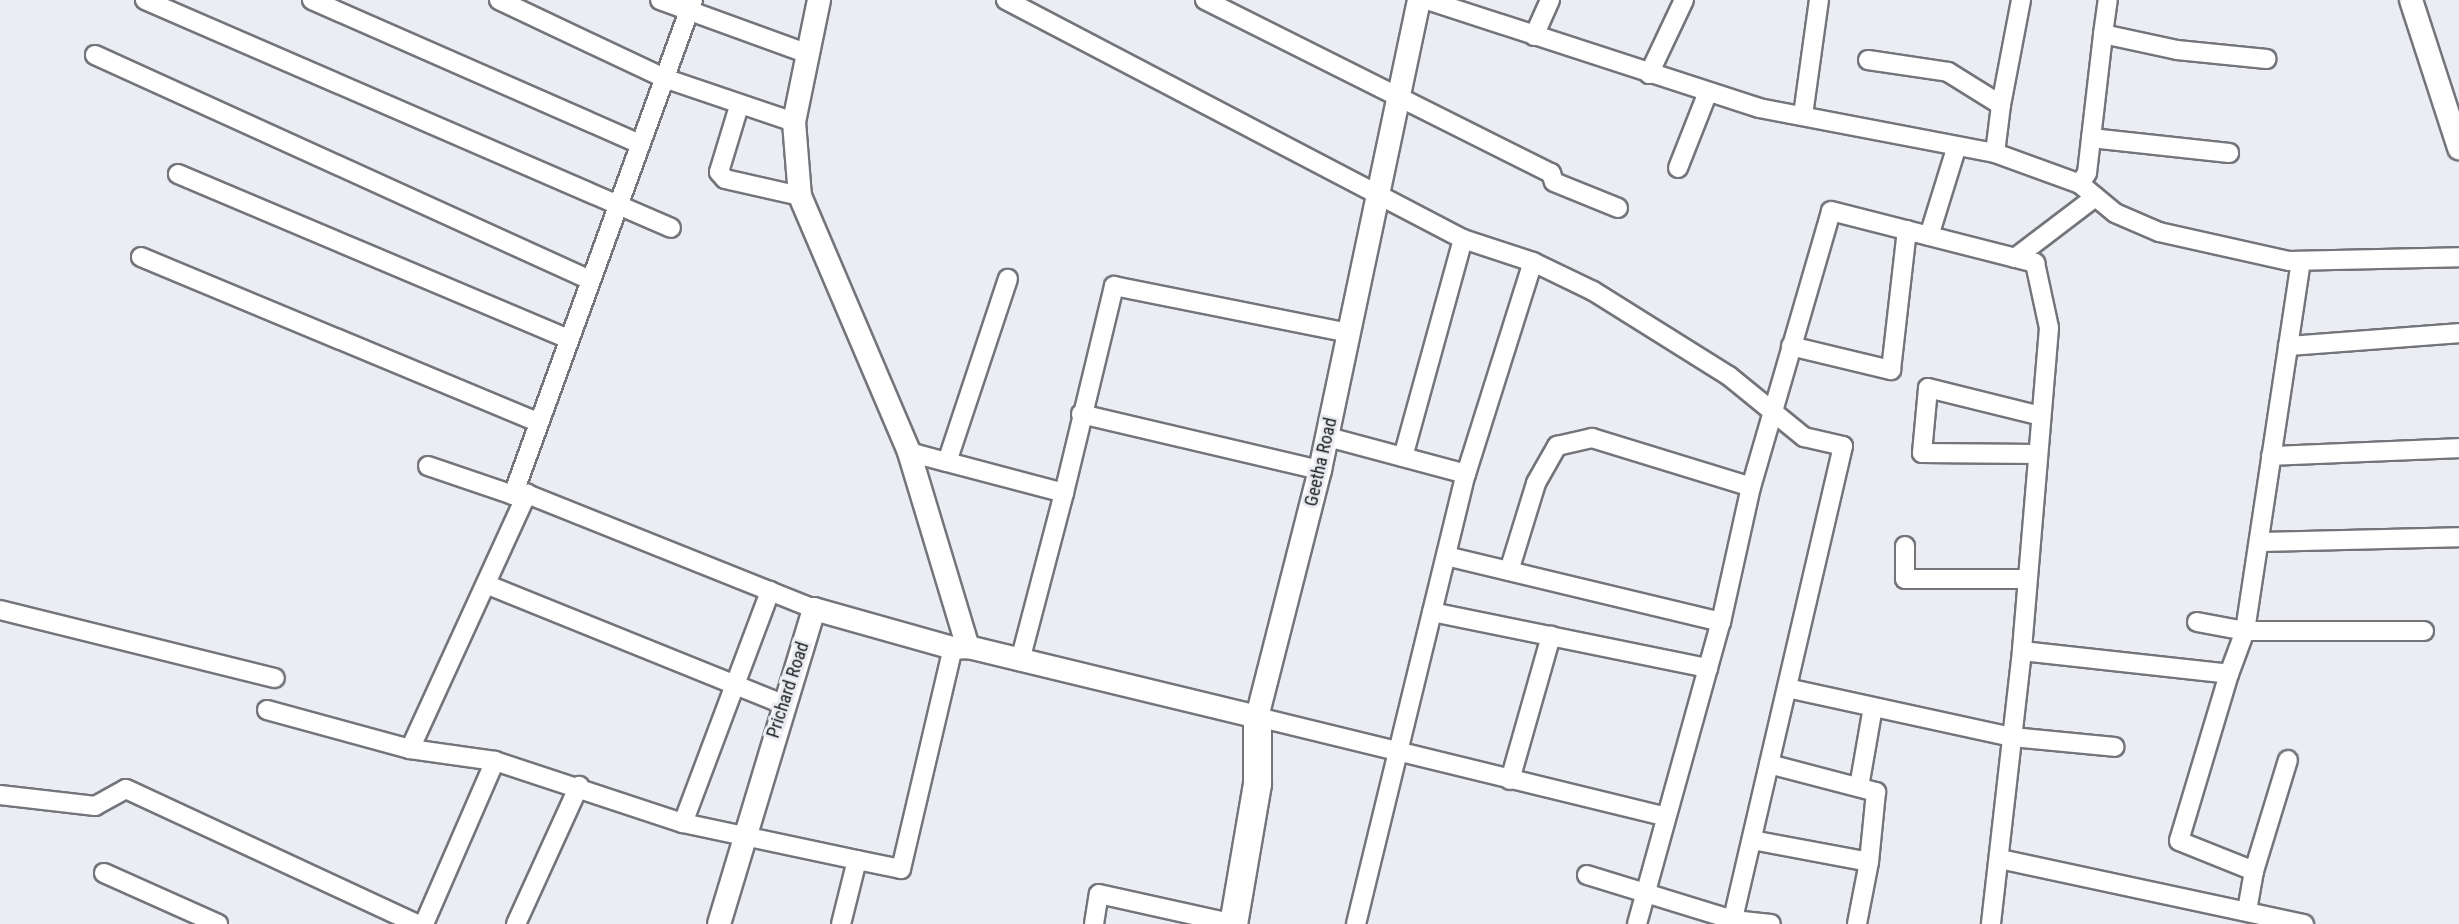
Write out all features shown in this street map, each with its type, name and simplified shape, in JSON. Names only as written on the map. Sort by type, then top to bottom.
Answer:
[{"type":"main road","name":"Geetha Road","points":[[1233,924],[1257,783],[1257,717]]},
{"type":"street","points":[[145,0],[617,207],[671,228]]},
{"type":"street","points":[[312,0],[640,144]]},
{"type":"street","points":[[499,0],[664,78],[739,106],[794,122]]},
{"type":"street","points":[[660,0],[691,6],[808,54]]},
{"type":"street","points":[[267,710],[410,749],[495,761],[579,786],[683,823],[901,869],[960,648],[909,452],[800,196],[794,122],[819,0]]},
{"type":"street","points":[[1006,0],[1381,194],[1463,239],[1533,262],[1636,314],[1774,409],[1804,437],[1843,447],[1733,922]]},
{"type":"street","points":[[1205,0],[1400,95],[1420,110],[1551,173],[1554,182],[1618,208]]},
{"type":"street","name":"Geetha Road","points":[[1257,717],[1328,437],[1381,194],[1419,0]]},
{"type":"street","points":[[1427,0],[1708,92],[1956,148],[1995,153],[2080,184],[2115,213],[2159,232],[2301,261],[2459,257]]},
{"type":"street","points":[[1534,36],[1550,0]]},
{"type":"street","points":[[1649,74],[1684,0]]},
{"type":"street","points":[[1803,115],[1818,0]]},
{"type":"street","points":[[1995,153],[2001,105],[2021,0]]},
{"type":"street","points":[[2080,184],[2087,173],[2108,0]]},
{"type":"street","points":[[2411,0],[2459,147]]},
{"type":"street","points":[[410,749],[489,585],[520,495],[538,422],[567,338],[691,6]]},
{"type":"street","points":[[2103,34],[2177,50],[2267,58]]},
{"type":"street","points":[[96,55],[590,280]]},
{"type":"street","points":[[1868,60],[1948,72],[2001,105]]},
{"type":"street","points":[[1678,168],[1708,92]]},
{"type":"street","points":[[739,106],[719,172],[725,179],[800,196]]},
{"type":"street","points":[[2091,138],[2229,153]]},
{"type":"street","points":[[1929,236],[1956,148]]},
{"type":"street","points":[[178,174],[567,338]]},
{"type":"street","points":[[2015,258],[2095,197]]},
{"type":"street","points":[[1637,924],[1663,816],[1720,622],[1751,487],[1831,211],[2036,263],[2049,328],[2022,651],[1991,924]]},
{"type":"street","points":[[1791,346],[1891,370],[1907,230]]},
{"type":"street","points":[[1403,457],[1463,239]]},
{"type":"street","points":[[141,256],[538,422]]},
{"type":"street","points":[[2254,871],[2179,841],[2229,674],[2246,631],[2301,261]]},
{"type":"street","points":[[1356,924],[1395,752],[1466,474],[1533,262]]},
{"type":"street","points":[[947,462],[1008,279]]},
{"type":"street","points":[[1020,661],[1064,493],[1081,414],[1114,286],[1350,333]]},
{"type":"street","points":[[2288,346],[2459,333]]},
{"type":"street","points":[[2038,454],[1922,453],[1928,388],[2041,416]]},
{"type":"street","points":[[1081,414],[1320,470]]},
{"type":"street","points":[[1328,437],[1466,474]]},
{"type":"street","points":[[1509,571],[1536,483],[1557,446],[1592,438],[1751,487]]},
{"type":"street","points":[[2271,456],[2459,448]]},
{"type":"street","points":[[909,452],[1064,493]]},
{"type":"street","points":[[428,466],[520,495],[814,609],[960,648],[1257,717],[1663,816]]},
{"type":"street","points":[[2260,542],[2459,537]]},
{"type":"street","points":[[1905,546],[1905,579],[2027,579]]},
{"type":"street","points":[[1446,556],[1720,622]]},
{"type":"street","points":[[489,585],[783,704]]},
{"type":"street","points":[[683,823],[770,591]]},
{"type":"street","name":"Prichard Road","points":[[719,924],[783,704],[814,609]]},
{"type":"street","points":[[0,610],[275,678]]},
{"type":"street","points":[[1432,612],[1708,668]]},
{"type":"street","points":[[2197,622],[2246,631],[2424,632]]},
{"type":"street","points":[[1510,780],[1551,636]]},
{"type":"street","points":[[2022,651],[2229,674]]},
{"type":"street","points":[[1787,688],[2012,737],[2115,747]]},
{"type":"street","points":[[1859,788],[1874,707]]},
{"type":"street","points":[[2247,909],[2254,871],[2288,760]]},
{"type":"street","points":[[424,924],[495,761]]},
{"type":"street","points":[[1769,764],[1876,792],[1869,862],[1857,924]]},
{"type":"street","points":[[516,924],[579,786]]},
{"type":"street","points":[[0,795],[95,806],[126,789],[417,924]]},
{"type":"street","points":[[1752,840],[1869,862]]},
{"type":"street","points":[[2000,859],[2247,909],[2278,922],[2304,924]]},
{"type":"street","points":[[841,924],[857,860]]},
{"type":"street","points":[[104,873],[218,924]]},
{"type":"street","points":[[1587,875],[1645,891],[1733,922],[1771,924]]},
{"type":"street","points":[[1094,924],[1100,894],[1233,924]]}]
